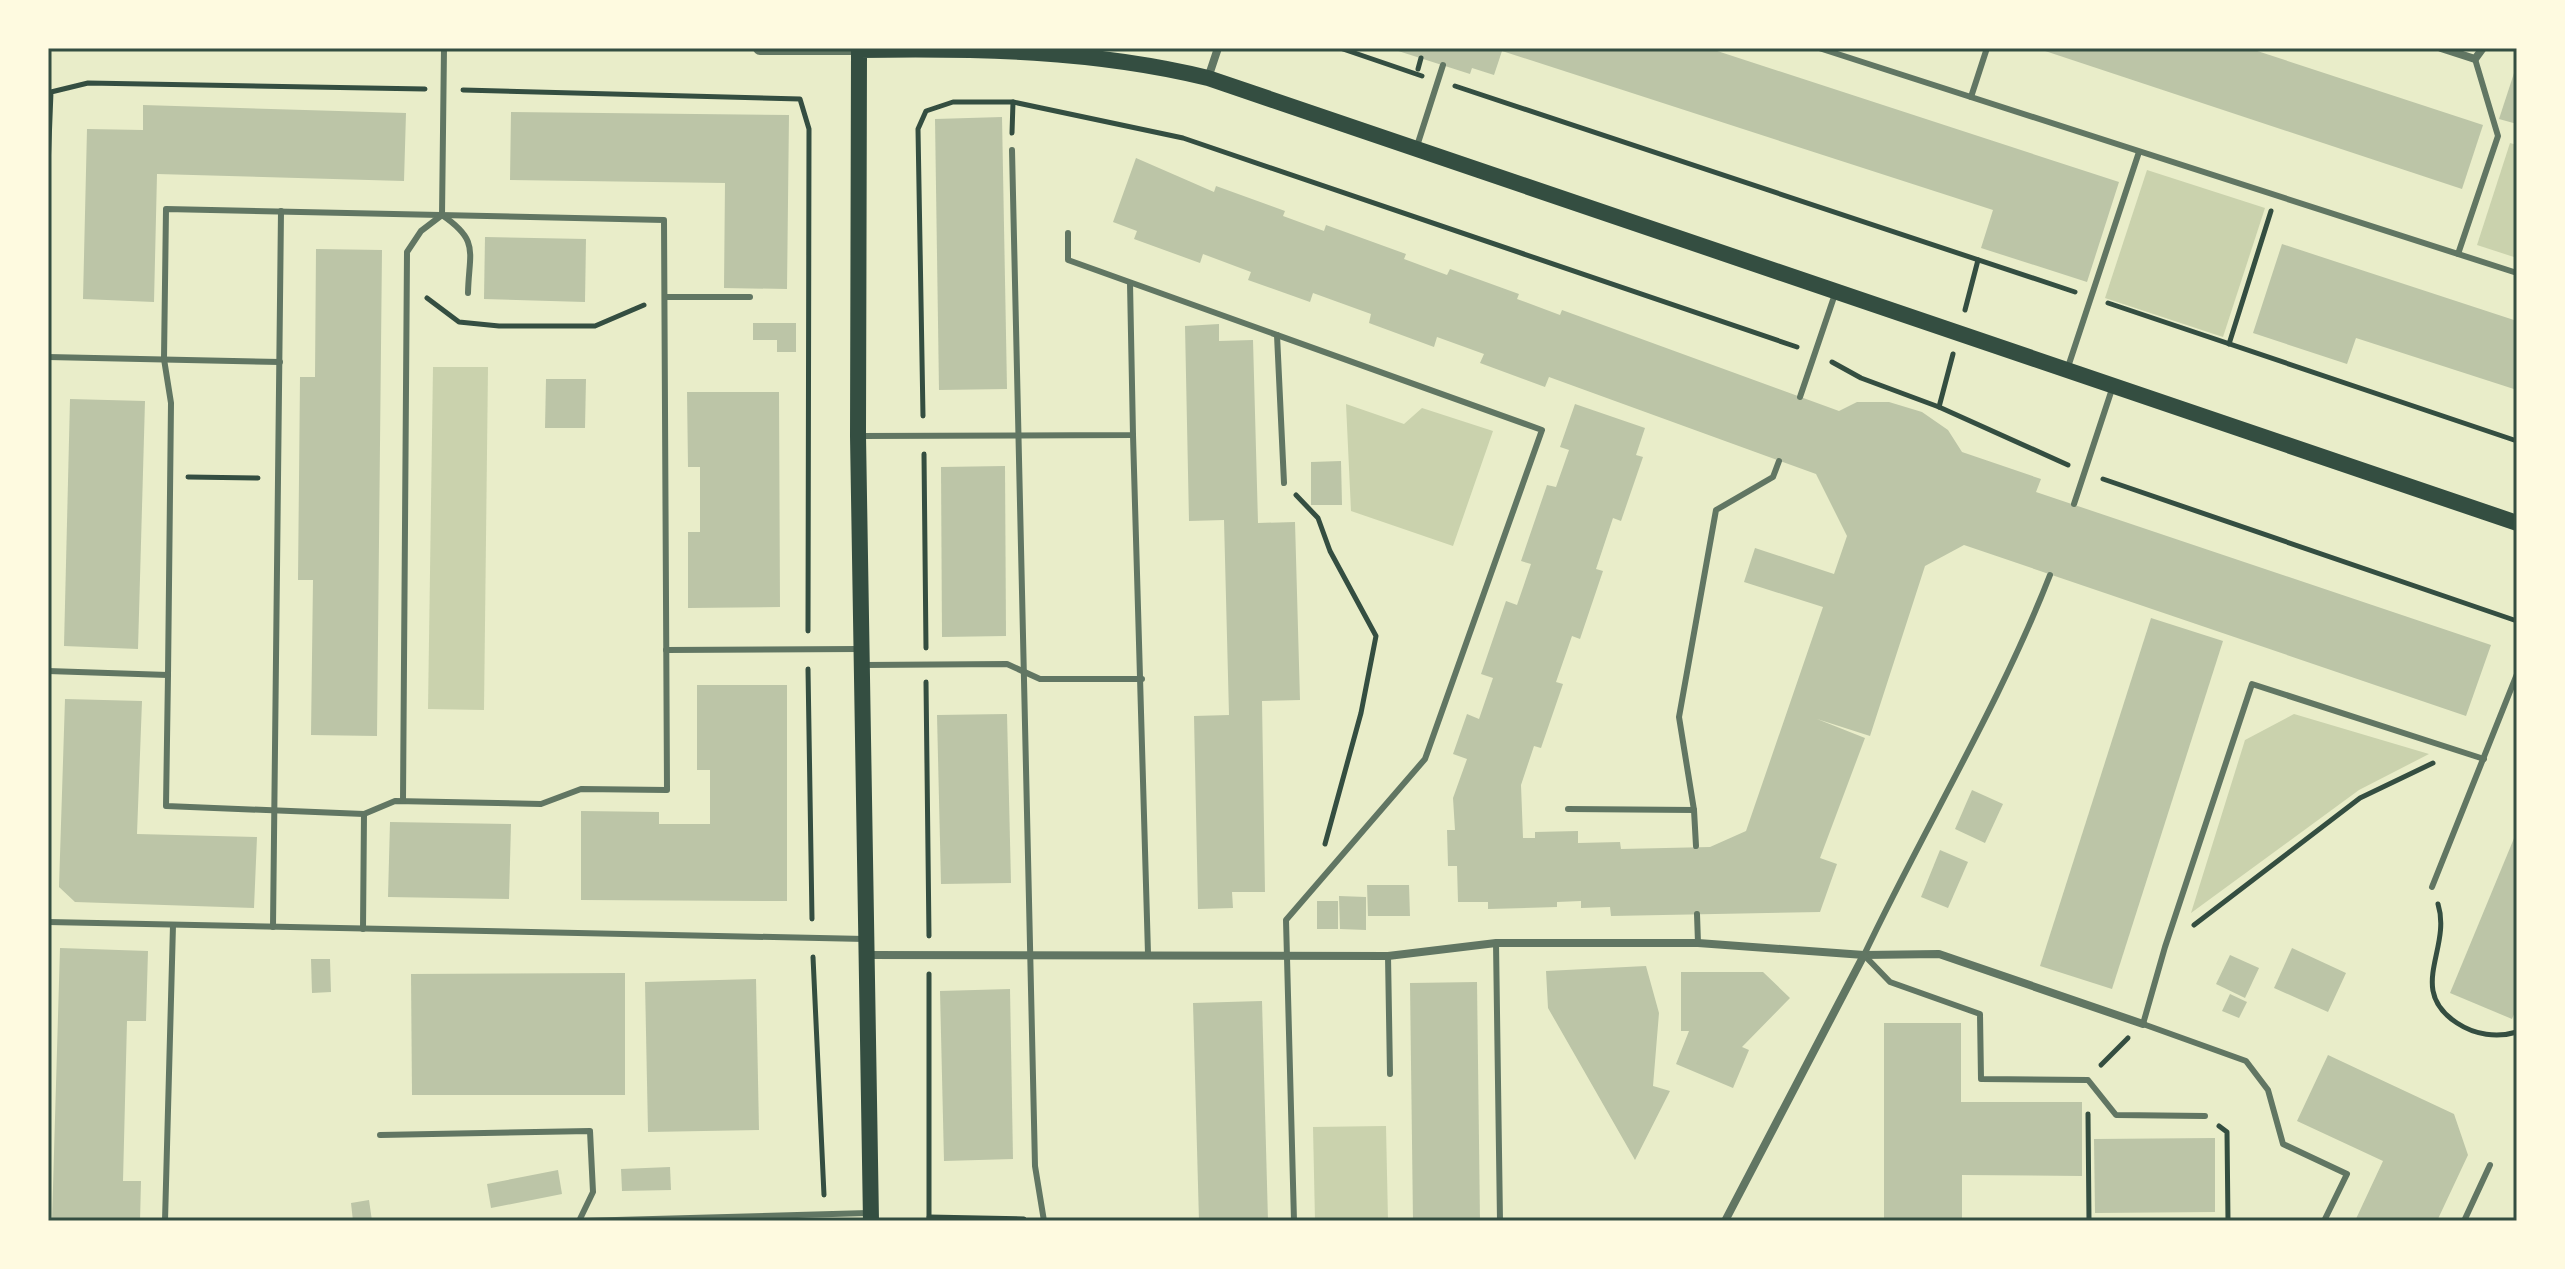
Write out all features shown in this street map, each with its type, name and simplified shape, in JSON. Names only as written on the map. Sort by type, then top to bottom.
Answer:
[{"type":"main road","points":[[871,1217],[858,436],[859,49],[1021,51],[1112,60],[1208,78],[1835,294],[2517,523]]},
{"type":"street","points":[[760,48],[859,49]]},
{"type":"street","points":[[1208,78],[1218,48]]},
{"type":"street","points":[[2441,48],[2475,59],[2483,48]]},
{"type":"street","points":[[866,947],[929,954],[1285,953],[1388,956],[1496,943],[1698,943],[1864,955],[1939,954],[2143,1024]]},
{"type":"street","points":[[1725,1221],[1864,955]]},
{"type":"lane","points":[[442,215],[444,48]]},
{"type":"lane","points":[[1819,48],[2517,273]]},
{"type":"lane","points":[[1971,97],[1987,48]]},
{"type":"lane","points":[[2458,254],[2498,136],[2475,59]]},
{"type":"lane","points":[[1416,148],[1443,65]]},
{"type":"lane","points":[[1012,150],[1035,1166],[1044,1218]]},
{"type":"lane","points":[[2067,370],[2139,152]]},
{"type":"lane","points":[[166,209],[281,211],[664,220],[667,790],[581,789],[541,804],[403,801],[364,814],[166,806],[171,403],[164,359],[166,209]]},
{"type":"lane","points":[[273,927],[281,211]]},
{"type":"lane","points":[[403,801],[407,252],[421,231],[442,215]]},
{"type":"lane","points":[[442,215],[464,230],[470,241],[468,293]]},
{"type":"lane","points":[[1068,233],[1068,260],[1542,430],[1425,759],[1286,920],[1294,1221]]},
{"type":"lane","points":[[1130,283],[1148,954]]},
{"type":"lane","points":[[1800,397],[1835,294]]},
{"type":"lane","points":[[665,297],[750,297]]},
{"type":"lane","points":[[1277,335],[1284,483]]},
{"type":"lane","points":[[48,357],[280,362]]},
{"type":"lane","points":[[2074,504],[2113,386]]},
{"type":"lane","points":[[858,436],[1133,435]]},
{"type":"lane","points":[[1696,846],[1694,810],[1679,717],[1716,510],[1773,477],[1779,461]]},
{"type":"lane","points":[[2050,575],[2030,625],[1910,856],[1864,955],[1890,982],[1980,1014],[1981,1079],[2088,1080],[2116,1115],[2205,1116]]},
{"type":"lane","points":[[666,650],[808,649],[926,665],[1007,664],[1040,679],[1142,679]]},
{"type":"lane","points":[[48,671],[168,675]]},
{"type":"lane","points":[[2432,887],[2517,674]]},
{"type":"lane","points":[[2324,1221],[2347,1174],[2283,1144],[2268,1090],[2246,1061],[2143,1024],[2165,947],[2252,684],[2484,759]]},
{"type":"lane","points":[[1568,809],[1694,810]]},
{"type":"lane","points":[[363,929],[364,814]]},
{"type":"lane","points":[[1697,914],[1698,943]]},
{"type":"lane","points":[[48,922],[812,938],[866,947]]},
{"type":"lane","points":[[165,1221],[173,925]]},
{"type":"lane","points":[[1496,943],[1500,1221]]},
{"type":"lane","points":[[1388,956],[1390,1074]]},
{"type":"lane","points":[[380,1135],[590,1131],[593,1192],[578,1221],[825,1213],[871,1217]]},
{"type":"lane","points":[[2464,1221],[2490,1165]]},
{"type":"path","points":[[1340,48],[2517,441]]},
{"type":"path","points":[[48,168],[51,92],[88,83],[800,99],[809,129],[808,649],[812,938],[825,1213]]},
{"type":"path","points":[[1044,1218],[929,1219],[924,435],[918,129],[926,111],[953,102],[1013,102],[1183,138],[1815,353],[1861,378],[1939,407],[2085,472],[2517,621]]},
{"type":"path","points":[[1012,150],[1013,102]]},
{"type":"path","points":[[2229,344],[2276,196]]},
{"type":"path","points":[[407,283],[459,322],[499,326],[595,326],[665,297]]},
{"type":"path","points":[[170,477],[278,478]]},
{"type":"path","points":[[1284,483],[1318,518],[1330,551],[1376,636],[1361,713],[1325,845]]},
{"type":"path","points":[[2165,947],[2360,798],[2459,751]]},
{"type":"path","points":[[2432,887],[2442,917],[2431,991],[2440,1012],[2470,1032],[2504,1036],[2517,1032]]},
{"type":"path","points":[[2089,1221],[2088,1080],[2143,1024]]},
{"type":"path","points":[[2205,1116],[2227,1132],[2228,1221]]},
{"type":"green space","points":[[2510,143],[2517,145],[2517,258],[2477,245]]},
{"type":"green space","points":[[2147,170],[2265,208],[2223,337],[2105,298]]},
{"type":"green space","points":[[433,367],[488,367],[484,710],[428,709]]},
{"type":"green space","points":[[1346,404],[1404,424],[1422,408],[1493,431],[1453,546],[1351,511]]},
{"type":"green space","points":[[2294,714],[2429,754],[2359,790],[2191,913],[2245,740]]},
{"type":"green space","points":[[1386,1126],[1388,1221],[1315,1221],[1313,1127]]},
{"type":"building","points":[[1708,48],[2119,182],[2087,282],[1981,248],[1993,210],[1502,51],[1494,75],[1472,68],[1470,74],[1392,49]]},
{"type":"building","points":[[2036,48],[2248,48],[2483,125],[2462,189]]},
{"type":"building","points":[[2517,67],[2517,124],[2499,119]]},
{"type":"building","points":[[143,105],[406,113],[404,181],[157,174],[154,302],[83,299],[87,129],[143,130]]},
{"type":"building","points":[[511,112],[789,115],[787,289],[724,288],[725,183],[510,180]]},
{"type":"building","points":[[1002,117],[1007,389],[939,390],[935,119]]},
{"type":"building","points":[[1136,158],[1214,192],[1216,186],[1285,211],[1283,216],[1324,231],[1326,225],[1406,254],[1404,259],[1447,275],[1450,269],[1519,294],[1517,299],[1560,315],[1562,310],[1839,411],[1857,402],[1889,402],[1922,412],[1948,430],[1962,452],[2041,479],[2036,492],[2491,645],[2466,716],[1964,545],[1925,566],[1870,736],[1817,719],[1865,738],[1820,858],[1837,864],[1820,912],[1611,916],[1610,907],[1581,908],[1581,901],[1557,902],[1557,907],[1488,909],[1488,902],[1458,902],[1457,866],[1448,866],[1447,830],[1455,830],[1453,798],[1467,759],[1453,754],[1467,714],[1479,719],[1493,678],[1481,674],[1506,601],[1517,605],[1531,564],[1521,561],[1547,485],[1556,487],[1569,450],[1560,447],[1575,404],[1645,428],[1636,455],[1643,457],[1621,521],[1613,518],[1596,569],[1603,571],[1580,639],[1572,636],[1556,682],[1563,684],[1541,748],[1534,746],[1521,785],[1523,838],[1535,838],[1535,832],[1578,831],[1578,843],[1620,842],[1621,849],[1710,847],[1746,831],[1823,607],[1744,582],[1755,548],[1834,574],[1847,536],[1816,474],[1549,377],[1545,387],[1480,363],[1484,354],[1437,337],[1434,347],[1369,323],[1371,314],[1313,293],[1310,302],[1248,280],[1251,272],[1203,254],[1200,263],[1134,239],[1137,231],[1113,222]]},
{"type":"building","points":[[485,237],[586,239],[585,302],[484,299]]},
{"type":"building","points":[[2282,244],[2517,321],[2517,390],[2356,338],[2347,364],[2253,333]]},
{"type":"building","points":[[316,249],[382,250],[377,736],[311,735],[313,580],[298,580],[300,377],[315,377]]},
{"type":"building","points":[[753,323],[796,323],[796,352],[777,352],[777,340],[753,340]]},
{"type":"building","points":[[1219,324],[1219,341],[1253,340],[1258,523],[1295,522],[1300,700],[1262,701],[1265,892],[1232,892],[1233,908],[1198,909],[1194,716],[1229,715],[1224,520],[1189,521],[1185,326]]},
{"type":"building","points":[[546,379],[586,379],[585,428],[545,428]]},
{"type":"building","points":[[687,392],[779,392],[780,607],[688,608],[688,532],[700,532],[700,467],[688,467]]},
{"type":"building","points":[[70,399],[145,401],[138,649],[64,646]]},
{"type":"building","points":[[1341,461],[1342,505],[1311,505],[1311,462]]},
{"type":"building","points":[[1005,466],[1006,636],[942,637],[941,467]]},
{"type":"building","points":[[2151,618],[2223,641],[2112,989],[2040,966]]},
{"type":"building","points":[[697,685],[787,685],[787,901],[581,900],[581,811],[659,812],[659,824],[710,824],[710,770],[697,770]]},
{"type":"building","points":[[65,699],[142,701],[137,834],[257,837],[254,908],[75,902],[59,887]]},
{"type":"building","points":[[1007,714],[1011,883],[941,884],[937,715]]},
{"type":"building","points":[[1972,790],[2003,804],[1985,843],[1955,829]]},
{"type":"building","points":[[390,822],[511,824],[509,899],[388,897]]},
{"type":"building","points":[[2517,831],[2517,1007],[2512,1019],[2450,993]]},
{"type":"building","points":[[1940,850],[1968,862],[1948,908],[1921,897]]},
{"type":"building","points":[[1367,885],[1409,885],[1410,916],[1368,916]]},
{"type":"building","points":[[1339,896],[1366,897],[1366,930],[1340,929]]},
{"type":"building","points":[[1317,901],[1338,901],[1338,929],[1317,929]]},
{"type":"building","points":[[60,948],[148,951],[146,1021],[127,1021],[123,1181],[141,1181],[140,1221],[52,1221]]},
{"type":"building","points":[[2292,948],[2346,973],[2328,1012],[2274,988]]},
{"type":"building","points":[[2230,955],[2259,968],[2245,998],[2216,984]]},
{"type":"building","points":[[311,959],[330,959],[331,992],[312,993]]},
{"type":"building","points":[[1646,966],[1659,1013],[1653,1086],[1670,1091],[1635,1160],[1548,1008],[1546,971]]},
{"type":"building","points":[[1681,972],[1763,972],[1790,998],[1742,1047],[1749,1050],[1733,1088],[1676,1064],[1689,1031],[1681,1031]]},
{"type":"building","points":[[625,973],[625,1095],[412,1095],[411,974]]},
{"type":"building","points":[[756,979],[759,1130],[648,1132],[645,982]]},
{"type":"building","points":[[1477,982],[1480,1221],[1413,1221],[1410,983]]},
{"type":"building","points":[[1010,989],[1013,1159],[944,1161],[940,991]]},
{"type":"building","points":[[2230,994],[2247,1002],[2239,1018],[2222,1011]]},
{"type":"building","points":[[1262,1001],[1268,1221],[1199,1221],[1193,1003]]},
{"type":"building","points":[[1884,1023],[1961,1023],[1961,1102],[2082,1102],[2082,1176],[1962,1175],[1962,1221],[1884,1221]]},
{"type":"building","points":[[2328,1055],[2454,1114],[2468,1155],[2437,1221],[2355,1221],[2383,1161],[2297,1121]]},
{"type":"building","points":[[2215,1138],[2215,1212],[2095,1213],[2094,1139]]},
{"type":"building","points":[[670,1167],[671,1190],[622,1191],[621,1169]]},
{"type":"building","points":[[558,1170],[562,1194],[491,1208],[487,1184]]},
{"type":"building","points":[[369,1200],[372,1221],[353,1221],[351,1203]]}]
